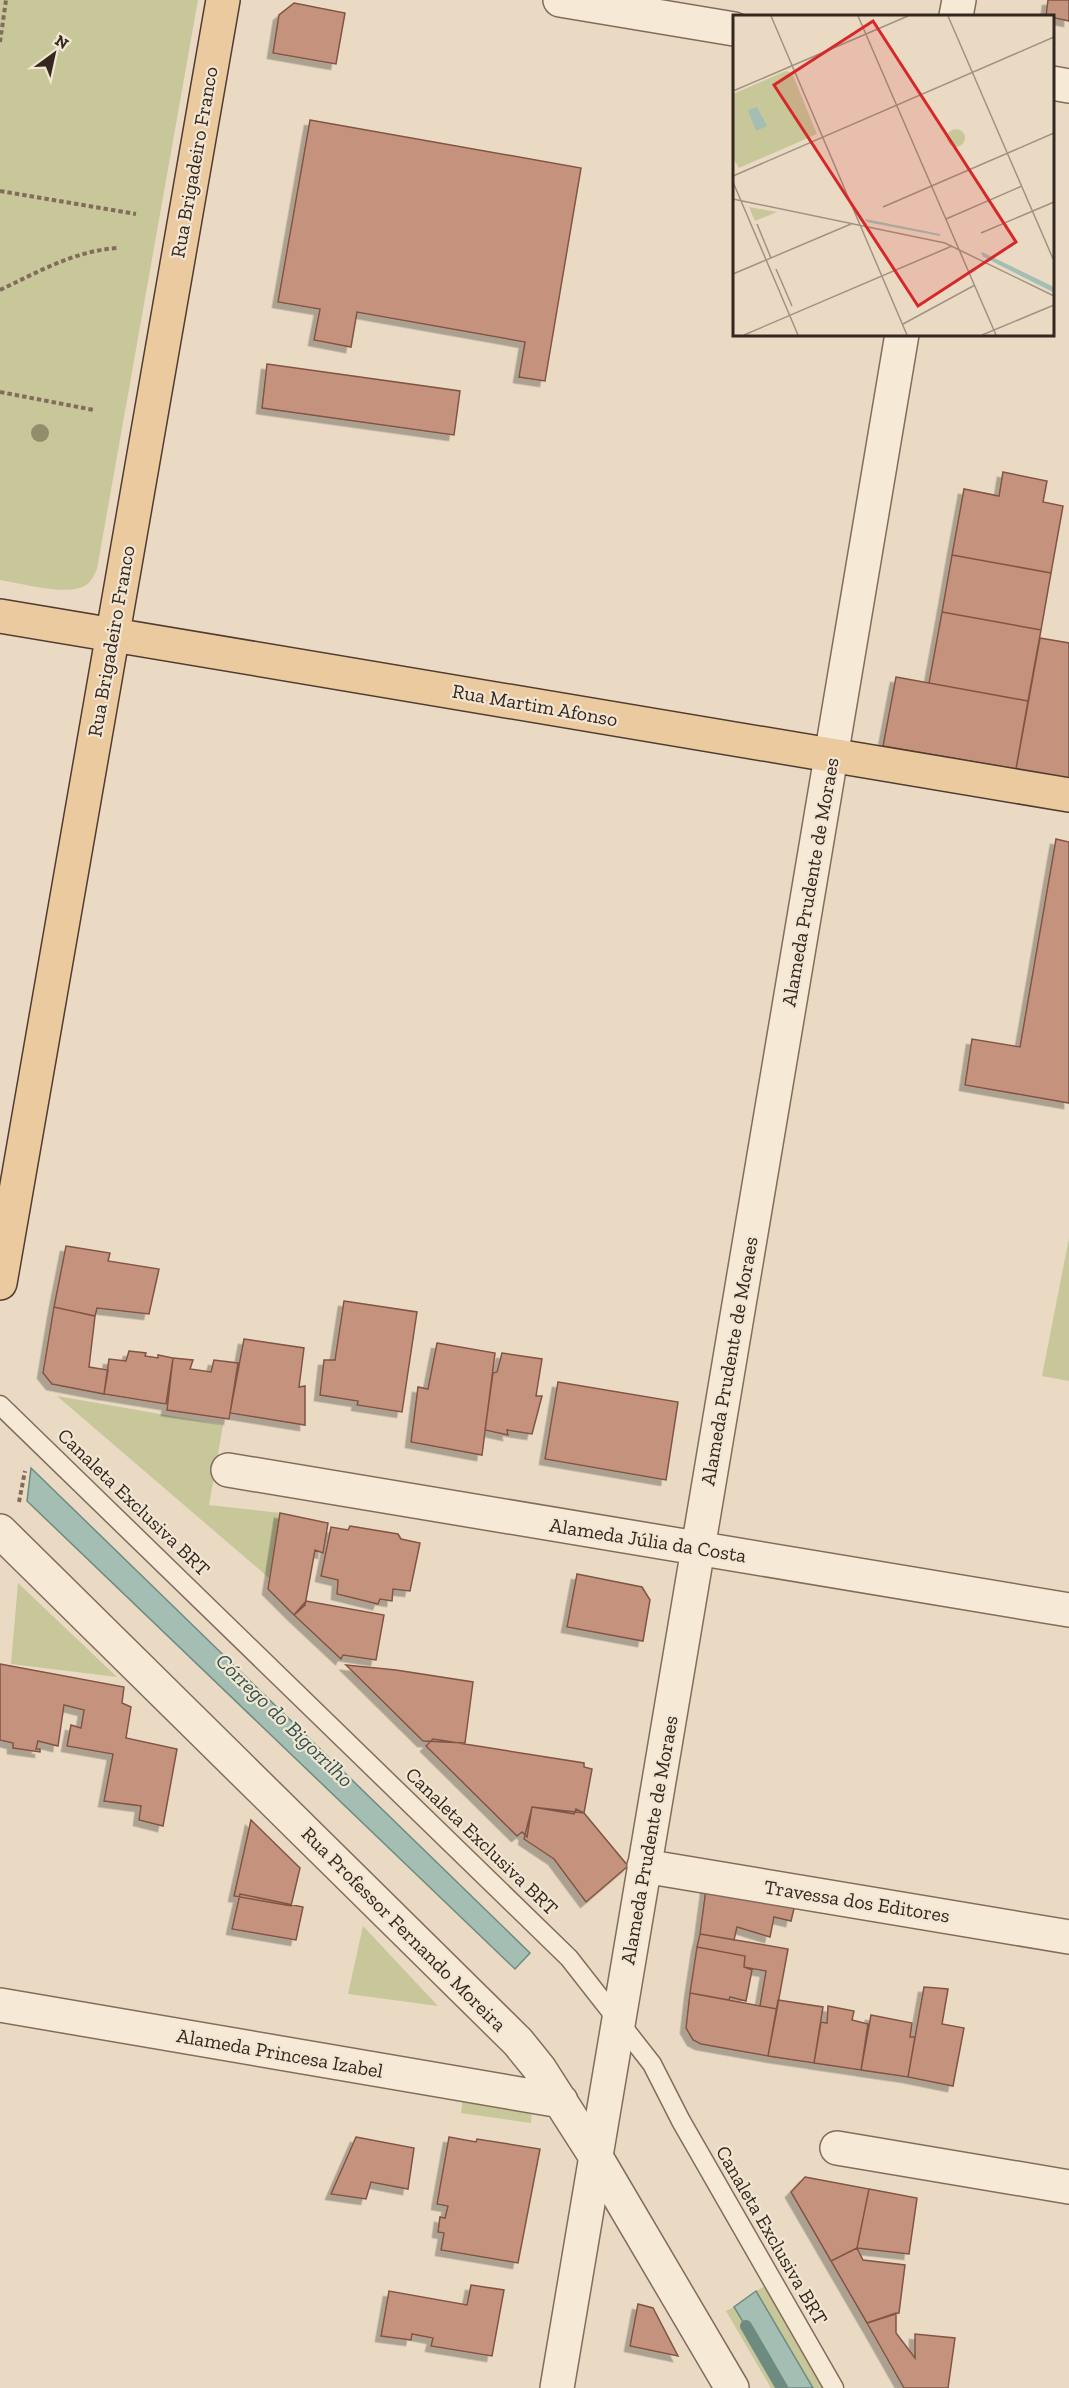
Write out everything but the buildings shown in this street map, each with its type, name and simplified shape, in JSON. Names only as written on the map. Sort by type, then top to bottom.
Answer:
[{"type":"main road","name":"Rua Brigadeiro Franco","points":[[0,1283],[223,0]]},
{"type":"main road","name":"Rua Martim Afonso","points":[[0,616],[1069,795]]},
{"type":"street","points":[[560,0],[733,30]]},
{"type":"street","points":[[956,15],[959,0]]},
{"type":"street","points":[[1054,83],[1069,86]]},
{"type":"street","name":"Alameda Prudente de Moraes","points":[[557,2388],[902,336]]},
{"type":"street","name":"Alameda Júlia da Costa","points":[[228,1470],[1069,1610]]},
{"type":"street","name":"Rua Professor Fernando Moreira","points":[[6,1536],[493,2016],[538,2068],[596,2157],[732,2388]]},
{"type":"street","name":"Travessa dos Editores","points":[[645,1866],[1069,1937]]},
{"type":"street","name":"Alameda Princesa Izabel","points":[[0,2005],[561,2101]]},
{"type":"street","points":[[837,2148],[1069,2187]]},
{"type":"lane","name":"Canaleta Exclusiva BRT","points":[[0,1405],[569,1958],[652,2064],[681,2121],[834,2388]]},
{"type":"path","points":[[0,42],[6,0]]},
{"type":"path","points":[[0,191],[136,214]]},
{"type":"path","points":[[0,290],[75,255],[98,249],[117,248]]},
{"type":"path","points":[[0,392],[94,410]]},
{"type":"path","points":[[6,1536],[32,1434]]},
{"type":"green space","points":[[0,0],[198,0],[97,569],[86,585],[68,590],[0,580]]},
{"type":"green space","points":[[1069,1238],[1069,1381],[1042,1376]]},
{"type":"green space","points":[[57,1396],[223,1425],[209,1505],[280,1513],[269,1578]]},
{"type":"green space","points":[[18,1583],[117,1677],[11,1664]]},
{"type":"green space","points":[[363,1926],[438,2006],[348,1994]]},
{"type":"green space","points":[[463,2097],[532,2108],[531,2123],[461,2113]]},
{"type":"green space","points":[[769,2284],[830,2388],[813,2388],[756,2291]]},
{"type":"green space","points":[[734,2307],[783,2388],[771,2388],[726,2311]]},
{"type":"water","points":[[31,1468],[530,1953],[515,1969],[27,1501]]},
{"type":"water","points":[[756,2291],[813,2388],[783,2388],[734,2307]]},
{"type":"waterway","name":"Córrego do Bigorrilho","points":[[746,2326],[782,2388]]}]
